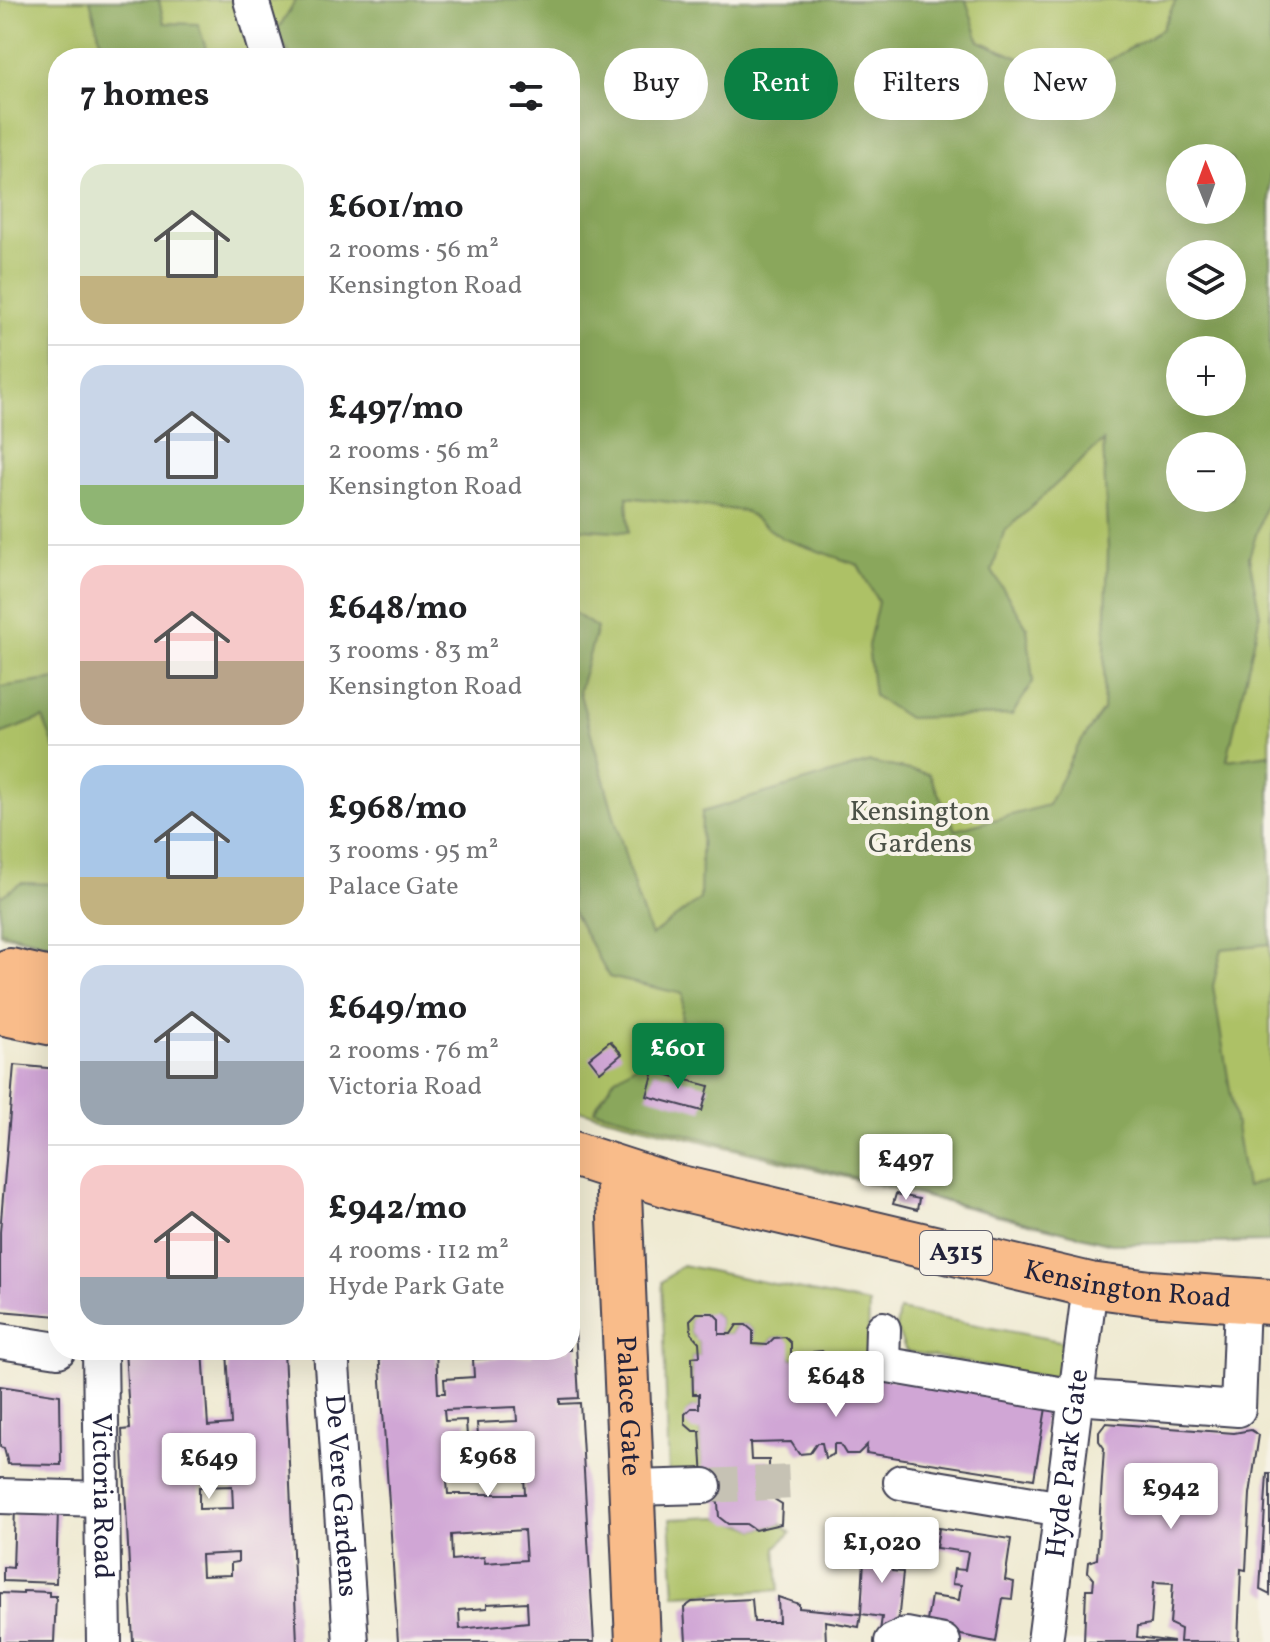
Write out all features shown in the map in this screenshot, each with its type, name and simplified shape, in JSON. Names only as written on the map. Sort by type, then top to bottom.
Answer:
[{"type":"main road","points":[[0,976],[10,971],[48,980]]},
{"type":"main road","points":[[0,1012],[48,1022]]},
{"type":"main road","name":"Kensington Road","points":[[580,1157],[618,1170],[1090,1285],[1256,1301]]},
{"type":"main road","name":"Palace Gate","points":[[618,1170],[638,1642]]},
{"type":"street","points":[[251,0],[265,48]]},
{"type":"street","name":"Hyde Park Gate","points":[[1045,1642],[1090,1285]]},
{"type":"street","points":[[883,1329],[882,1364],[1076,1397],[1238,1409],[1256,1301]]},
{"type":"street","points":[[0,1341],[48,1348]]},
{"type":"street","name":"Victoria Road","points":[[100,1360],[104,1642]]},
{"type":"street","name":"De Vere Gardens","points":[[332,1360],[351,1642]]},
{"type":"street","points":[[901,1482],[1062,1509]]},
{"type":"street","points":[[632,1488],[704,1486]]},
{"type":"street","points":[[0,1496],[102,1499]]},
{"type":"street","points":[[892,1642],[906,1635],[943,1642]]},
{"type":"green space","name":"Kensington Gardens","points":[[0,0],[1270,0],[1270,1242],[1112,1244],[580,1111],[580,48],[48,48],[48,944],[0,934]]},
{"type":"green space","points":[[90,0],[159,0],[164,23],[198,24],[206,48],[102,48]]},
{"type":"green space","name":"Kensington Gardens","points":[[296,0],[966,0],[979,41],[1004,52],[1004,120],[1116,120],[1116,56],[1162,29],[1176,0],[1270,0],[1270,491],[1249,557],[1260,615],[1227,760],[1270,754],[1270,944],[1222,949],[1213,986],[1246,1187],[1270,1179],[1270,1242],[1112,1244],[594,1110],[614,1079],[680,1036],[683,994],[609,977],[580,925],[580,695],[636,894],[651,936],[700,899],[702,812],[870,762],[929,774],[956,830],[1048,805],[1076,749],[1103,710],[1108,551],[1103,441],[1004,532],[992,571],[1027,627],[1033,682],[1012,715],[908,718],[874,696],[868,646],[878,602],[858,565],[782,538],[744,511],[627,497],[629,532],[580,529],[580,48],[286,48],[276,32]]},
{"type":"green space","name":"Kensington Gardens","points":[[580,617],[597,628],[580,688]]},
{"type":"green space","points":[[48,680],[48,731],[43,718],[0,734],[0,687]]},
{"type":"green space","points":[[21,883],[48,884],[48,943],[0,931],[0,897]]},
{"type":"green space","points":[[682,1265],[869,1304],[867,1376],[859,1367],[829,1372],[829,1359],[822,1351],[813,1352],[808,1358],[791,1359],[785,1337],[774,1338],[767,1345],[753,1344],[753,1331],[746,1325],[736,1325],[731,1334],[719,1334],[719,1319],[713,1313],[690,1320],[691,1333],[699,1342],[700,1356],[692,1357],[693,1394],[699,1394],[699,1408],[691,1408],[686,1414],[700,1431],[703,1473],[669,1477],[662,1282]]},
{"type":"green space","points":[[899,1310],[1065,1342],[1058,1380],[906,1351],[896,1328]]},
{"type":"green space","points":[[719,1517],[755,1530],[781,1524],[791,1533],[776,1547],[779,1590],[675,1595],[670,1519]]},
{"type":"building","points":[[610,1041],[622,1054],[600,1072],[589,1058]]},
{"type":"building","points":[[14,1065],[48,1068],[48,1315],[0,1311],[0,1232]]},
{"type":"building","points":[[654,1071],[709,1086],[702,1111],[647,1096]]},
{"type":"building","points":[[896,1194],[919,1199],[917,1210],[893,1204]]},
{"type":"building","points":[[697,1313],[713,1313],[719,1319],[719,1334],[731,1334],[737,1325],[746,1325],[753,1331],[753,1344],[767,1345],[774,1338],[785,1337],[791,1343],[791,1359],[808,1358],[813,1352],[822,1351],[829,1358],[829,1372],[860,1367],[867,1376],[1047,1402],[1034,1479],[866,1453],[867,1445],[858,1454],[846,1454],[840,1444],[834,1444],[834,1454],[825,1458],[822,1443],[817,1443],[810,1453],[799,1454],[791,1442],[750,1443],[751,1460],[769,1460],[769,1496],[782,1504],[781,1524],[755,1530],[746,1524],[728,1524],[719,1517],[718,1503],[704,1495],[700,1431],[693,1431],[685,1424],[685,1414],[691,1408],[699,1408],[699,1394],[693,1394],[692,1357],[700,1356],[699,1342],[691,1333],[690,1320]]},
{"type":"building","points":[[126,1360],[204,1360],[208,1426],[231,1424],[228,1360],[284,1360],[297,1642],[133,1642],[122,1430],[130,1429]],"holes":[[[232,1486],[233,1508],[199,1509],[199,1487]],[[238,1553],[238,1562],[231,1563],[231,1575],[202,1576],[201,1555]]]},
{"type":"building","points":[[380,1360],[436,1360],[438,1393],[445,1393],[444,1379],[474,1377],[473,1360],[577,1360],[579,1398],[560,1399],[560,1404],[580,1403],[594,1642],[398,1642]],"holes":[[[516,1407],[517,1421],[477,1423],[478,1436],[467,1437],[466,1420],[445,1421],[444,1410]],[[523,1459],[525,1494],[448,1494],[446,1469],[480,1467],[480,1461]],[[524,1530],[526,1560],[485,1563],[484,1557],[452,1560],[451,1535]],[[527,1602],[528,1622],[460,1629],[459,1610],[487,1608],[487,1604]]]},
{"type":"building","points":[[0,1386],[60,1395],[61,1465],[8,1464],[4,1448],[0,1447]]},
{"type":"building","points":[[1106,1423],[1234,1433],[1251,1430],[1259,1435],[1250,1494],[1246,1570],[1241,1569],[1238,1642],[1180,1642],[1181,1629],[1170,1624],[1173,1583],[1154,1582],[1151,1624],[1138,1626],[1137,1637],[1174,1642],[1084,1642],[1086,1589],[1093,1589],[1094,1579],[1088,1572],[1089,1562],[1097,1559],[1104,1448],[1099,1441],[1099,1432]]},
{"type":"building","points":[[1267,1474],[1270,1474],[1270,1595],[1260,1590]]},
{"type":"building","points":[[15,1507],[58,1509],[56,1583],[3,1581],[3,1567],[13,1568]]},
{"type":"building","points":[[939,1528],[1011,1539],[1005,1580],[1014,1582],[1012,1599],[1003,1598],[996,1642],[926,1628],[931,1596],[959,1600],[961,1585],[952,1584],[954,1569],[965,1570],[968,1552],[936,1548]]},
{"type":"building","points":[[881,1541],[895,1546],[892,1571],[903,1572],[897,1634],[880,1631],[882,1617],[861,1614],[865,1542]]},
{"type":"building","points":[[23,1591],[49,1592],[49,1596],[56,1596],[54,1642],[0,1642],[0,1593],[23,1594]]},
{"type":"building","points":[[778,1597],[799,1604],[799,1608],[861,1614],[859,1627],[825,1621],[826,1642],[686,1642],[684,1608],[692,1602],[752,1599],[754,1622],[779,1622]]},
{"type":"tunnel","points":[[704,1486],[793,1482]]}]
